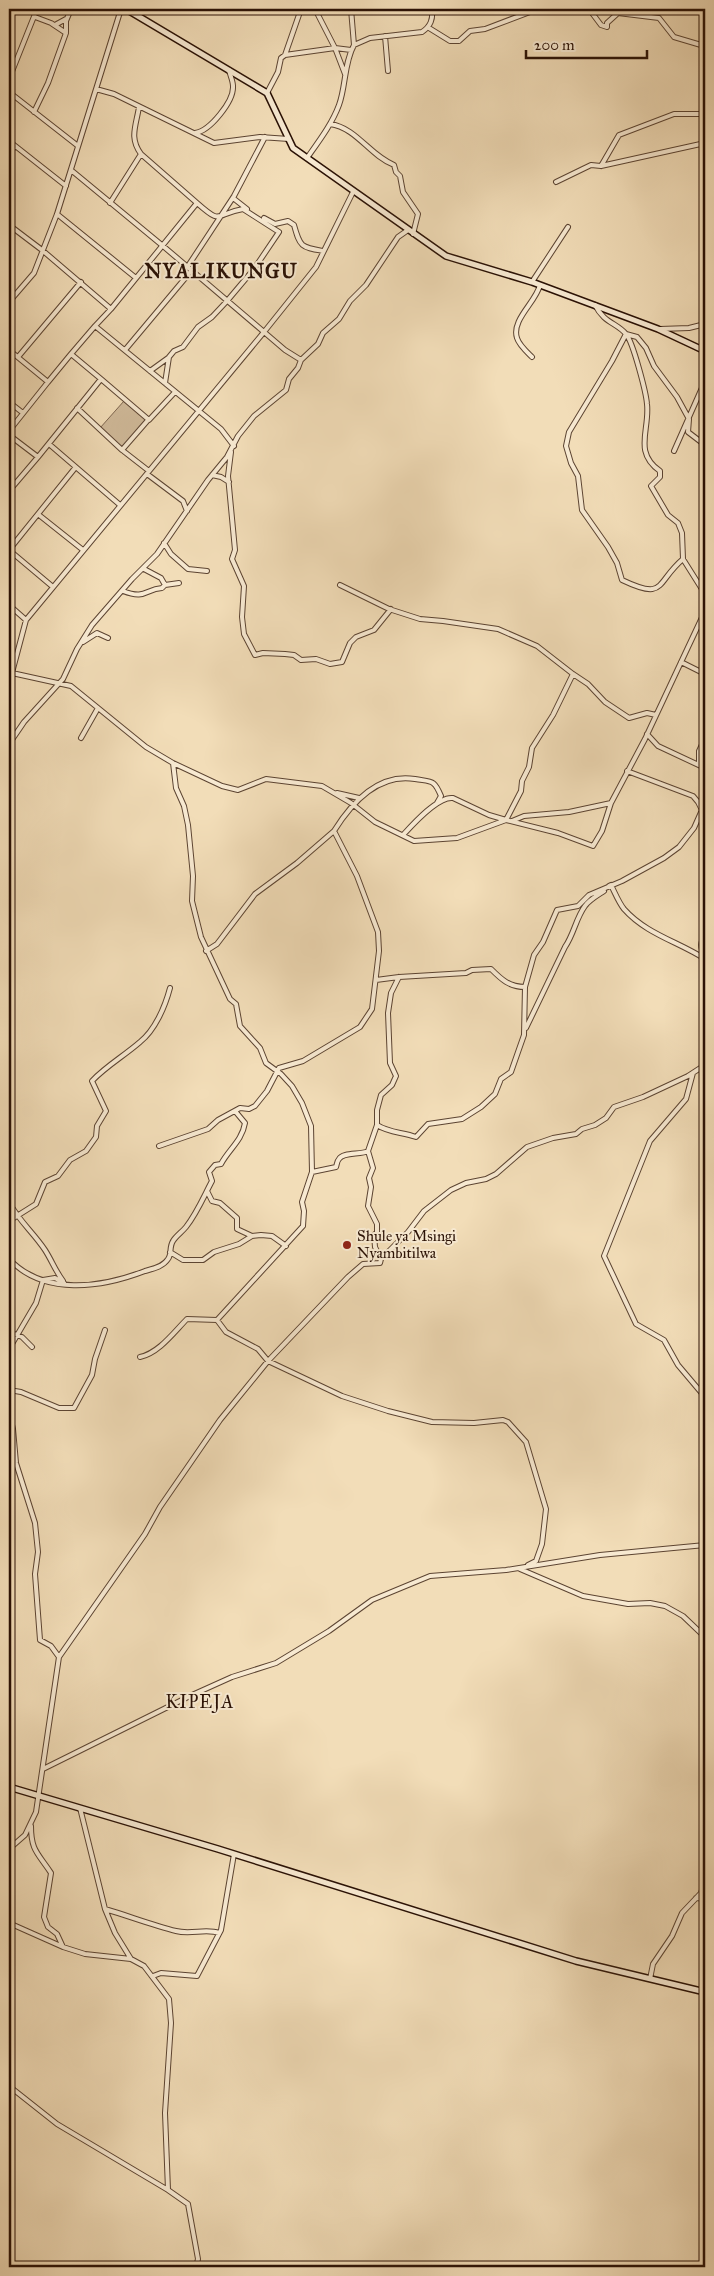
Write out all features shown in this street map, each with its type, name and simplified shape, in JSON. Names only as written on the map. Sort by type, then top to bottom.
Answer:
[{"type":"main road","points":[[126,9],[267,93],[293,148],[446,256],[532,282],[658,329],[705,351]]},
{"type":"main road","points":[[9,1787],[37,1797],[234,1854],[576,1961],[705,1992]]},
{"type":"street","points":[[9,79],[37,9]]},
{"type":"street","points":[[34,112],[48,83],[66,32],[66,19],[71,9]]},
{"type":"street","points":[[9,302],[34,273],[57,214],[121,9]]},
{"type":"street","points":[[267,93],[278,72],[281,58],[285,55],[301,9]]},
{"type":"street","points":[[315,9],[335,48],[345,74]]},
{"type":"street","points":[[307,158],[330,124],[340,104],[345,74],[354,45],[351,9]]},
{"type":"street","points":[[354,45],[370,38],[422,32],[428,28],[432,20],[432,9]]},
{"type":"street","points":[[428,28],[450,41],[459,41],[470,31],[485,29],[538,9]]},
{"type":"street","points":[[589,9],[601,25],[608,27],[607,23],[618,13],[660,18],[674,37],[701,44],[705,48]]},
{"type":"street","points":[[35,17],[55,25],[66,32]]},
{"type":"street","points":[[55,25],[66,19]]},
{"type":"street","points":[[384,36],[388,71]]},
{"type":"street","points":[[285,55],[335,48],[352,50]]},
{"type":"street","points":[[194,133],[202,132],[212,125],[232,94],[233,86],[229,70]]},
{"type":"street","points":[[96,89],[114,94],[214,143],[264,137],[289,139]]},
{"type":"street","points":[[9,92],[78,146]]},
{"type":"street","points":[[139,107],[133,140],[141,154],[214,218],[220,219],[233,211],[243,209],[279,232],[250,274],[227,301],[212,317],[198,327],[183,347],[174,351],[150,371]]},
{"type":"street","points":[[601,166],[619,135],[674,114],[705,114]]},
{"type":"street","points":[[330,124],[340,126],[355,135],[374,154],[394,165],[396,172],[400,176],[403,192],[418,214],[411,232],[398,236],[366,285],[350,301],[339,319],[324,333],[318,344],[301,360],[298,368],[289,379],[286,390],[254,416],[238,436],[233,448],[228,476],[235,550],[232,559],[244,586],[243,629],[255,655],[263,653],[285,654],[294,655],[301,660],[316,659],[330,664],[342,662],[350,643],[356,637],[374,630],[391,609]]},
{"type":"street","points":[[188,266],[233,198],[264,137]]},
{"type":"street","points":[[9,141],[66,186]]},
{"type":"street","points":[[556,182],[591,165],[601,166],[705,143]]},
{"type":"street","points":[[9,154],[15,146]]},
{"type":"street","points":[[110,203],[141,154]]},
{"type":"street","points":[[70,170],[188,266],[285,350],[301,360]]},
{"type":"street","points":[[9,684],[26,620],[199,412],[316,266],[353,192]]},
{"type":"street","points":[[233,198],[247,209],[275,224],[288,221],[294,225],[298,241],[302,245],[324,251]]},
{"type":"street","points":[[9,431],[197,203]]},
{"type":"street","points":[[57,214],[136,278]]},
{"type":"street","points":[[9,225],[81,282],[111,309]]},
{"type":"street","points":[[532,282],[568,227]]},
{"type":"street","points":[[125,350],[192,270]]},
{"type":"street","points":[[18,357],[81,282]]},
{"type":"street","points":[[532,357],[517,340],[516,330],[538,294],[540,285]]},
{"type":"street","points":[[595,306],[612,324],[626,334],[637,338],[646,348],[654,366],[678,397],[689,419],[688,432],[705,445]]},
{"type":"street","points":[[658,329],[689,328],[705,324]]},
{"type":"street","points":[[95,326],[221,429],[233,448]]},
{"type":"street","points":[[626,334],[634,354],[648,404],[645,429],[646,455],[649,463],[660,471],[660,478],[651,486],[668,515],[678,523],[682,533],[683,559],[705,594]]},
{"type":"street","points":[[626,334],[569,432],[566,446],[571,463],[578,476],[582,510],[608,546],[617,563],[622,580],[644,590],[654,590],[683,559]]},
{"type":"street","points":[[9,350],[48,382]]},
{"type":"street","points":[[71,354],[148,419]]},
{"type":"street","points":[[165,383],[169,357]]},
{"type":"street","points":[[9,491],[101,379]]},
{"type":"street","points":[[674,451],[705,381]]},
{"type":"street","points":[[122,450],[148,419],[175,392]]},
{"type":"street","points":[[9,402],[23,413]]},
{"type":"street","points":[[77,408],[122,450],[184,501],[187,511]]},
{"type":"street","points":[[9,435],[38,457]]},
{"type":"street","points":[[48,444],[74,468],[120,505]]},
{"type":"street","points":[[9,744],[24,722],[59,684],[68,671],[92,625],[144,569],[233,448]]},
{"type":"street","points":[[53,587],[9,550],[39,515],[74,468]]},
{"type":"street","points":[[212,475],[221,477],[229,482]]},
{"type":"street","points":[[184,501],[194,501]]},
{"type":"street","points":[[39,515],[83,550]]},
{"type":"street","points":[[164,543],[171,554],[188,569],[207,571]]},
{"type":"street","points":[[144,569],[161,578],[165,585]]},
{"type":"street","points":[[123,591],[133,595],[144,595],[155,588],[179,583]]},
{"type":"street","points":[[340,585],[391,609],[420,620],[443,621],[498,629],[537,646],[572,674],[588,684],[605,702],[629,718],[648,713],[656,715]]},
{"type":"street","points":[[9,605],[26,620]]},
{"type":"street","points":[[403,835],[437,803],[447,797],[489,815],[558,833],[594,846],[602,831],[611,803],[647,734],[705,611]]},
{"type":"street","points":[[81,643],[97,633],[108,638]]},
{"type":"street","points":[[681,662],[705,674]]},
{"type":"street","points":[[12,673],[71,686],[146,747],[212,782],[238,790],[266,779],[322,786],[352,803],[375,822],[414,841],[457,838],[506,820],[522,791],[522,781],[529,767],[532,748],[553,716],[572,674]]},
{"type":"street","points":[[81,738],[98,708]]},
{"type":"street","points":[[647,734],[658,746],[705,768]]},
{"type":"street","points":[[699,765],[699,752],[705,738]]},
{"type":"street","points":[[140,1357],[151,1353],[161,1345],[187,1319],[217,1320],[254,1280],[269,1260],[286,1246],[302,1226],[304,1211],[302,1202],[312,1172],[311,1126],[298,1095],[278,1071],[266,1063],[260,1048],[240,1026],[236,1004],[230,1000],[201,938],[192,901],[194,876],[188,824],[184,806],[176,788],[173,763]]},
{"type":"street","points":[[377,1125],[384,1130],[405,1133],[416,1137],[428,1124],[462,1119],[494,1094],[502,1079],[511,1072],[517,1059],[524,1030],[525,986],[534,954],[543,942],[557,910],[578,906],[589,895],[652,866],[679,847],[694,828],[703,809],[693,796],[627,771]]},
{"type":"street","points":[[206,951],[217,944],[255,894],[297,863],[334,831],[352,803],[384,780],[408,777],[430,780],[436,785],[441,796],[437,803]]},
{"type":"street","points":[[335,792],[356,798],[360,797]]},
{"type":"street","points":[[511,821],[524,816],[569,812],[611,803]]},
{"type":"street","points":[[159,1146],[208,1129],[218,1120],[240,1108],[250,1109],[255,1106],[267,1091],[279,1068],[303,1060],[360,1027],[372,1009],[379,951],[378,932],[357,876],[334,831]]},
{"type":"street","points":[[611,885],[624,909],[636,920],[663,937],[705,957]]},
{"type":"street","points":[[524,1030],[565,947],[573,935],[581,912],[586,904],[611,885]]},
{"type":"street","points":[[705,932],[701,942],[701,950],[705,957]]},
{"type":"street","points":[[376,980],[457,974],[491,968],[500,980],[517,987],[525,986]]},
{"type":"street","points":[[381,1259],[375,1247],[374,1235],[378,1230],[377,1224],[368,1206],[371,1187],[369,1178],[373,1168],[368,1151],[377,1125],[377,1110],[381,1095],[392,1085],[396,1076],[390,1063],[387,1032],[391,993],[399,977]]},
{"type":"street","points":[[9,1221],[36,1204],[45,1182],[58,1176],[70,1160],[86,1151],[96,1137],[97,1126],[106,1111],[92,1081],[111,1062],[141,1042],[167,999],[170,988]]},
{"type":"street","points":[[9,1849],[25,1835],[36,1812],[59,1657],[145,1534],[160,1507],[220,1420],[268,1361],[348,1277],[363,1264],[380,1263],[381,1259],[408,1232],[424,1212],[451,1190],[466,1183],[486,1179],[496,1174],[527,1147],[553,1138],[576,1134],[582,1129],[595,1125],[614,1108],[644,1097],[693,1073],[705,1065]]},
{"type":"street","points":[[693,1073],[686,1099],[650,1141],[604,1256],[636,1324],[664,1340],[678,1365],[705,1397]]},
{"type":"street","points":[[9,1259],[24,1274],[43,1280],[76,1286],[130,1278],[161,1266],[169,1259],[173,1240],[186,1228],[207,1191],[212,1181],[209,1172],[215,1165],[221,1164],[227,1153],[238,1142],[245,1123],[235,1111]]},
{"type":"street","points":[[312,1172],[336,1166],[339,1158],[343,1156],[361,1154],[368,1151]]},
{"type":"street","points":[[9,1189],[9,1194]]},
{"type":"street","points":[[207,1191],[212,1201],[220,1203],[237,1218],[238,1229],[252,1236],[272,1236],[286,1246]]},
{"type":"street","points":[[9,1202],[17,1216],[45,1250],[51,1265],[66,1284]]},
{"type":"street","points":[[170,1252],[183,1260],[204,1260],[214,1252],[239,1244],[252,1236]]},
{"type":"street","points":[[9,1349],[36,1303],[43,1280]]},
{"type":"street","points":[[217,1320],[226,1332],[258,1349],[268,1361],[342,1396],[388,1411],[439,1422],[484,1423],[503,1420],[508,1422],[526,1442],[546,1509],[542,1544],[536,1561],[524,1567]]},
{"type":"street","points":[[9,1390],[21,1392],[59,1408],[74,1408],[92,1375],[95,1359],[106,1330]]},
{"type":"street","points":[[9,1332],[24,1338],[32,1347]]},
{"type":"street","points":[[9,1412],[13,1429],[16,1463],[36,1523],[38,1552],[34,1574],[40,1640],[51,1646],[59,1657]]},
{"type":"street","points":[[43,1769],[192,1696],[294,1653],[372,1600],[430,1576],[524,1567],[600,1555],[705,1544]]},
{"type":"street","points":[[512,1568],[521,1569],[583,1596],[628,1604],[650,1603],[665,1606],[683,1616],[705,1637]]},
{"type":"street","points":[[80,1808],[105,1908],[120,1942],[132,1959]]},
{"type":"street","points":[[31,1823],[31,1838],[35,1853],[51,1873],[44,1917],[48,1927],[57,1934],[63,1947]]},
{"type":"street","points":[[153,1976],[161,1973],[197,1976],[219,1933],[234,1854]]},
{"type":"street","points":[[650,1979],[653,1964],[672,1936],[682,1913],[701,1893],[705,1881]]},
{"type":"street","points":[[696,1898],[705,1899]]},
{"type":"street","points":[[105,1908],[178,1932],[194,1933],[213,1930],[219,1933]]},
{"type":"street","points":[[9,1923],[63,1947],[85,1954],[132,1959],[144,1966],[169,1999],[171,2023],[165,2113],[168,2190]]},
{"type":"street","points":[[9,2086],[57,2124],[168,2190],[188,2204],[198,2259],[196,2267]]},
{"type":"shaded area","points":[[124,401],[149,419],[123,448],[100,428]]},
{"type":"place","name":"Shule ya Msingi Nyambitilwa","points":[[347,1245]]},
{"type":"district","name":"NYALIKUNGU","points":[[221,271]]},
{"type":"district","name":"KIPEJA","points":[[200,1702]]}]
